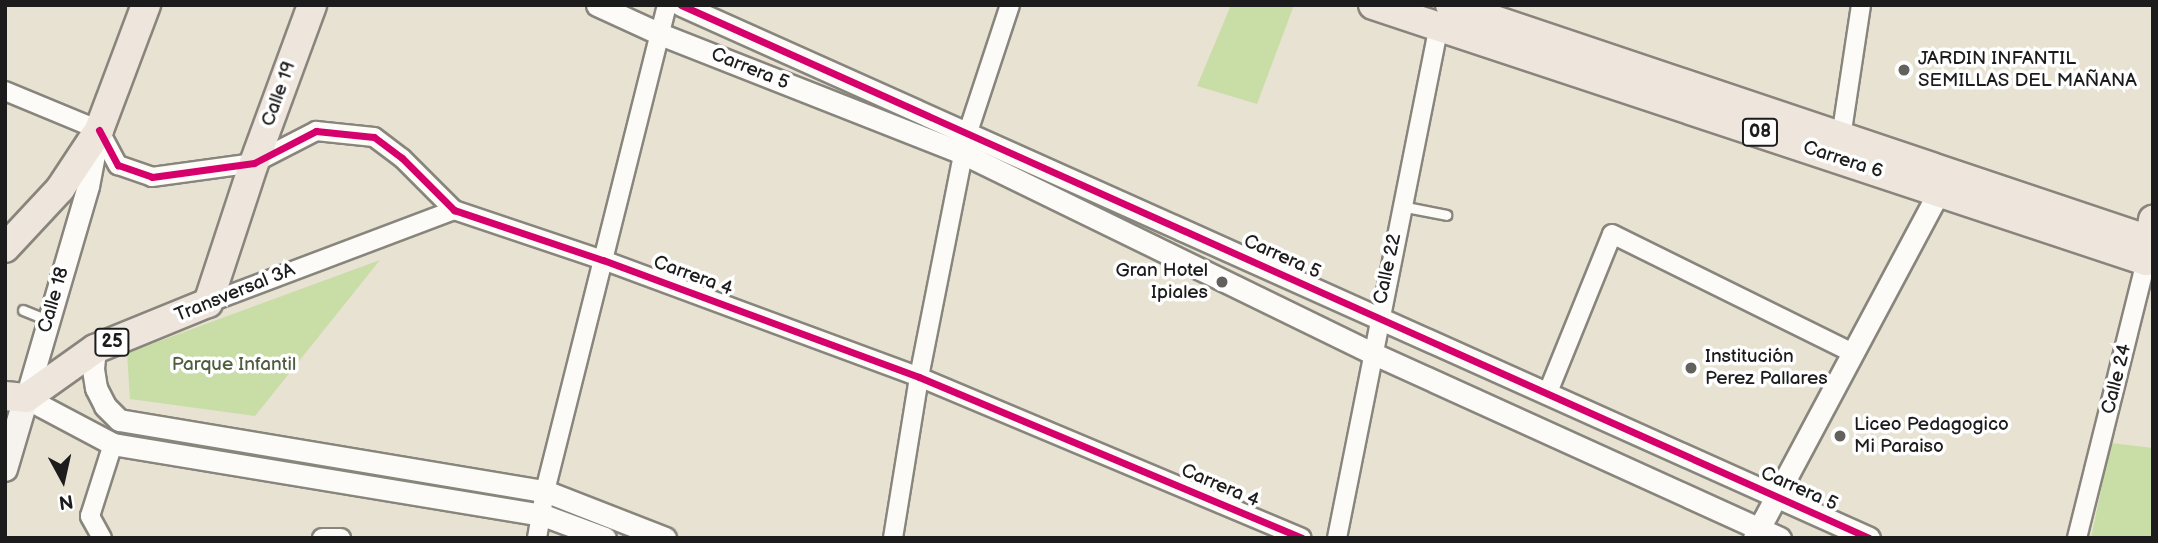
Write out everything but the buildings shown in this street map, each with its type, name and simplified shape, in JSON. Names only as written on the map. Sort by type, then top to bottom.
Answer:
[{"type":"main road","name":"Calle 18","points":[[5,248],[60,189],[99,130],[146,5]]},
{"type":"main road","name":"Calle 19","points":[[208,303],[254,163],[312,5]]},
{"type":"main road","name":"Carrera 6","points":[[1373,5],[1449,11],[1839,147],[2151,245]]},
{"type":"main road","name":"Transversal 3A","points":[[16,397],[95,349],[208,303]]},
{"type":"main road","name":"Calle 18","points":[[5,469],[16,397]]},
{"type":"street","name":"Carrera 5","points":[[597,5],[660,34],[965,144],[1378,317],[1869,538]]},
{"type":"street","points":[[537,538],[545,491],[667,5]]},
{"type":"street","name":"Carrera 5","points":[[681,5],[965,144],[1372,352],[1757,533],[1780,538]]},
{"type":"street","points":[[893,538],[919,377],[965,144],[1010,5]]},
{"type":"street","points":[[1839,147],[1861,5]]},
{"type":"street","name":"Calle 22","points":[[1336,538],[1378,317],[1449,11]]},
{"type":"street","points":[[5,91],[99,130]]},
{"type":"street","name":"Carrera 4","points":[[99,130],[118,165],[152,177],[254,163],[316,131],[374,136],[402,158],[454,210],[603,260],[919,377],[1302,538]]},
{"type":"street","name":"Calle 18","points":[[16,397],[48,320],[88,186],[99,130]]},
{"type":"street","points":[[1757,533],[1945,182]]},
{"type":"street","name":"Transversal 3A","points":[[208,303],[454,210]]},
{"type":"street","points":[[1548,392],[1612,234],[1852,352]]},
{"type":"street","name":"Calle 24","points":[[2077,538],[2151,245]]},
{"type":"street","points":[[95,349],[93,369],[96,388],[106,406],[119,420],[545,491],[665,538]]},
{"type":"street","points":[[16,397],[113,444],[543,515],[605,538]]},
{"type":"street","points":[[102,538],[90,516],[119,420]]},
{"type":"street","points":[[253,467],[259,444]]},
{"type":"street","points":[[409,493],[413,470]]},
{"type":"street","points":[[322,538],[341,538]]},
{"type":"lane","points":[[1411,208],[1446,215]]},
{"type":"lane","points":[[23,310],[48,320]]},
{"type":"green space","points":[[1231,5],[1294,5],[1257,104],[1197,86]]},
{"type":"green space","name":"Parque Infantil","points":[[380,260],[255,416],[130,399],[127,353]]},
{"type":"green space","points":[[2111,443],[2153,448],[2153,538],[2091,538]]},
{"type":"cycle path","points":[[681,5],[1869,538]]},
{"type":"cycle path","points":[[99,130],[118,165],[152,177],[254,163],[316,131],[374,137],[402,158],[454,210],[603,260],[919,377],[1302,538]]},
{"type":"place","name":"JARDIN INFANTIL SEMILLAS DEL MAÑANA","points":[[1904,70]]},
{"type":"place","name":"Gran Hotel Ipiales","points":[[1222,282]]},
{"type":"place","name":"Institución Perez Pallares","points":[[1691,368]]},
{"type":"place","name":"Liceo Pedagogico Mi Paraiso","points":[[1840,436]]}]
